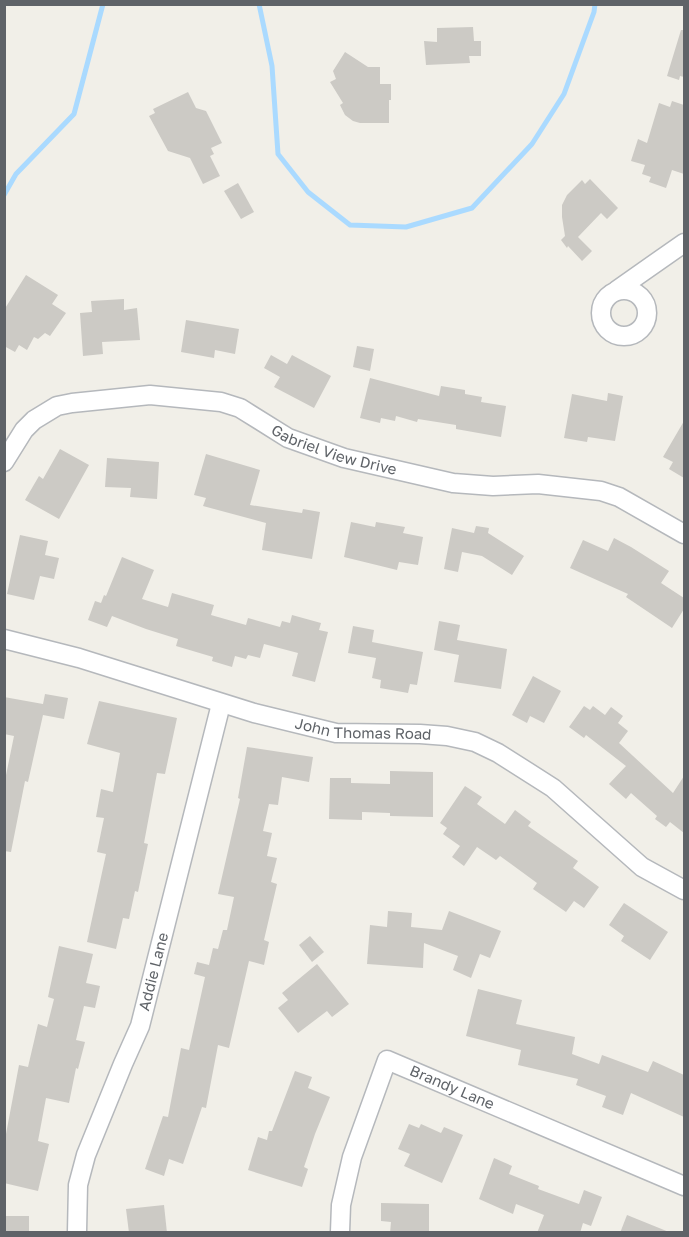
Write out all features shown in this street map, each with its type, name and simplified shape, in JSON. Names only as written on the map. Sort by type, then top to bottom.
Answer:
[{"type":"street","points":[[616,290],[684,243]]},
{"type":"street","name":"Gabriel View Drive","points":[[4,462],[28,425],[57,406],[150,395],[221,402],[240,408],[288,438],[344,458],[453,483],[493,486],[538,484],[601,491],[619,497],[684,534]]},
{"type":"street","name":"John Thomas Road","points":[[4,639],[79,658],[221,704],[336,733],[420,734],[447,736],[475,742],[498,753],[553,788],[642,867],[684,890]]},
{"type":"street","name":"Addie Lane","points":[[77,1233],[78,1185],[86,1155],[140,1026],[160,954],[221,704]]},
{"type":"street","name":"Brandy Lane","points":[[340,1233],[341,1205],[352,1157],[387,1060],[684,1186]]},
{"type":"building","points":[[473,27],[474,41],[481,41],[481,56],[469,56],[470,63],[426,65],[424,41],[437,42],[437,28]]},
{"type":"building","points":[[681,30],[684,30],[684,77],[680,76],[679,80],[667,76]]},
{"type":"building","points":[[345,52],[368,67],[380,67],[380,84],[391,84],[389,123],[360,123],[345,115],[340,105],[343,103],[330,82],[336,79],[333,71]]},
{"type":"building","points":[[188,92],[196,108],[206,111],[222,143],[211,148],[214,154],[210,156],[220,176],[203,184],[190,158],[168,151],[149,116],[155,113],[153,109]]},
{"type":"building","points":[[672,101],[684,105],[684,174],[672,170],[666,188],[649,182],[651,177],[642,174],[645,165],[631,161],[638,139],[647,143],[659,103],[670,107]]},
{"type":"building","points":[[590,179],[618,208],[607,219],[601,213],[578,237],[592,251],[582,261],[561,240],[565,236],[562,205],[567,195],[582,180],[585,184]]},
{"type":"building","points":[[238,183],[254,212],[241,219],[224,191]]},
{"type":"building","points":[[26,275],[58,295],[52,304],[66,313],[50,336],[45,333],[38,339],[34,337],[27,350],[19,345],[15,352],[4,346],[4,310]]},
{"type":"building","points":[[124,299],[124,310],[137,308],[140,340],[102,342],[103,354],[83,356],[80,313],[92,312],[91,301]]},
{"type":"building","points":[[186,320],[239,329],[235,354],[215,350],[214,358],[181,352]]},
{"type":"building","points":[[357,346],[374,349],[370,371],[353,367]]},
{"type":"building","points":[[271,355],[287,364],[292,355],[331,376],[314,408],[274,387],[280,377],[264,368]]},
{"type":"building","points":[[370,378],[439,396],[441,386],[465,390],[465,394],[482,397],[481,402],[506,406],[501,437],[456,429],[456,425],[418,419],[417,422],[396,416],[395,421],[381,418],[380,423],[360,418]]},
{"type":"building","points":[[608,393],[623,396],[615,441],[588,437],[587,442],[564,438],[572,394],[607,401]]},
{"type":"building","points":[[684,421],[684,478],[669,469],[673,462],[663,457]]},
{"type":"building","points":[[60,449],[89,465],[59,519],[25,500],[39,476],[43,479]]},
{"type":"building","points":[[206,454],[260,470],[250,505],[302,513],[303,509],[320,512],[312,559],[262,550],[266,523],[203,506],[206,498],[194,495]]},
{"type":"building","points":[[107,458],[159,462],[157,499],[130,497],[131,488],[105,487]]},
{"type":"building","points":[[351,522],[375,527],[376,522],[405,527],[403,533],[423,537],[418,565],[399,562],[397,570],[344,557]]},
{"type":"building","points":[[476,526],[489,528],[488,533],[524,556],[512,575],[482,556],[462,552],[458,572],[444,569],[452,528],[474,533]]},
{"type":"building","points":[[20,535],[48,541],[45,555],[59,558],[54,579],[40,576],[34,600],[7,594]]},
{"type":"building","points":[[614,538],[669,571],[661,583],[684,598],[684,609],[672,628],[626,597],[628,594],[570,568],[583,540],[608,551]]},
{"type":"building","points":[[122,557],[154,570],[142,599],[168,607],[172,593],[214,605],[211,615],[246,625],[248,618],[280,627],[282,621],[290,623],[292,615],[321,623],[319,630],[328,632],[315,682],[292,676],[298,653],[264,644],[260,658],[248,655],[246,659],[235,656],[232,667],[212,661],[213,657],[176,646],[178,639],[112,616],[107,627],[88,620],[95,601],[101,603],[104,595],[106,596]]},
{"type":"building","points":[[439,621],[460,625],[457,640],[507,649],[501,689],[454,682],[459,655],[434,650]]},
{"type":"building","points":[[353,626],[374,630],[372,642],[423,652],[417,685],[410,684],[408,693],[380,688],[381,680],[372,678],[376,658],[348,653]]},
{"type":"building","points":[[533,676],[561,691],[544,723],[530,716],[527,723],[512,715]]},
{"type":"building","points":[[45,694],[68,698],[64,719],[43,715],[28,782],[25,781],[11,852],[4,851],[4,785],[14,736],[4,734],[4,697],[43,704]]},
{"type":"building","points":[[99,701],[177,718],[165,774],[157,773],[144,843],[148,844],[138,892],[135,891],[129,919],[123,918],[116,949],[87,942],[106,854],[97,852],[104,818],[96,817],[101,789],[113,792],[120,753],[87,744]]},
{"type":"building","points":[[584,706],[590,710],[593,706],[605,715],[611,707],[623,716],[618,723],[628,731],[619,743],[673,793],[684,776],[684,833],[670,822],[666,827],[655,819],[657,816],[631,793],[626,799],[609,784],[626,766],[586,735],[584,738],[569,727]]},
{"type":"building","points":[[247,747],[313,757],[309,782],[282,777],[278,805],[269,804],[263,831],[272,833],[267,856],[277,858],[271,882],[277,884],[264,940],[269,942],[264,965],[249,961],[229,1048],[218,1045],[206,1108],[202,1107],[183,1164],[169,1159],[164,1176],[145,1169],[163,1116],[168,1117],[181,1048],[189,1050],[205,977],[194,974],[197,962],[209,965],[213,948],[218,949],[223,930],[227,930],[234,897],[218,894],[240,799],[238,798]]},
{"type":"building","points":[[390,771],[433,772],[433,817],[390,816],[390,813],[362,812],[362,820],[329,819],[330,778],[351,778],[351,783],[390,784]]},
{"type":"building","points":[[465,786],[482,797],[477,804],[505,824],[515,810],[531,822],[528,826],[578,861],[573,868],[599,887],[584,908],[574,901],[566,912],[533,889],[537,883],[500,856],[496,860],[477,847],[464,866],[452,857],[460,846],[443,834],[447,828],[440,823]]},
{"type":"building","points":[[624,903],[668,932],[650,960],[621,941],[624,936],[609,925]]},
{"type":"building","points":[[388,911],[412,913],[411,927],[442,930],[449,911],[501,931],[490,958],[480,954],[471,978],[453,970],[458,956],[424,943],[423,968],[367,964],[370,925],[387,927]]},
{"type":"building","points":[[310,936],[324,952],[312,962],[299,945]]},
{"type":"building","points":[[59,946],[93,954],[86,983],[100,986],[95,1008],[84,1006],[76,1040],[85,1042],[78,1069],[76,1068],[69,1103],[46,1098],[38,1141],[49,1144],[38,1191],[4,1183],[4,1133],[6,1134],[19,1065],[28,1067],[38,1024],[47,1027],[54,999],[48,997]]},
{"type":"building","points":[[317,964],[349,1004],[332,1017],[327,1011],[298,1033],[278,1008],[288,1000],[282,993]]},
{"type":"building","points":[[478,989],[522,1000],[516,1024],[575,1037],[572,1054],[599,1064],[602,1055],[648,1072],[653,1061],[684,1075],[684,1117],[631,1093],[623,1115],[602,1107],[606,1096],[576,1085],[578,1079],[518,1065],[521,1050],[466,1036]]},
{"type":"building","points":[[295,1071],[312,1077],[308,1088],[330,1097],[304,1167],[308,1169],[302,1187],[248,1170],[258,1137],[267,1140]]},
{"type":"building","points":[[409,1124],[419,1128],[421,1124],[441,1133],[444,1127],[463,1135],[442,1183],[404,1166],[410,1154],[398,1149]]},
{"type":"building","points":[[494,1158],[512,1166],[509,1174],[539,1186],[538,1189],[579,1204],[584,1190],[602,1197],[591,1226],[583,1223],[580,1233],[537,1233],[544,1215],[516,1204],[513,1214],[479,1199]]},
{"type":"building","points":[[381,1203],[429,1204],[429,1233],[390,1233],[391,1222],[381,1221]]},
{"type":"building","points":[[164,1205],[167,1233],[129,1233],[126,1209]]},
{"type":"building","points":[[627,1215],[669,1232],[669,1233],[620,1233]]},
{"type":"building","points":[[4,1216],[29,1216],[29,1233],[4,1233]]},
{"type":"waterway","points":[[4,195],[16,174],[74,114],[103,4]]},
{"type":"waterway","points":[[259,4],[272,66],[278,154],[308,192],[350,225],[406,227],[472,208],[532,144],[564,94],[595,4]]}]
